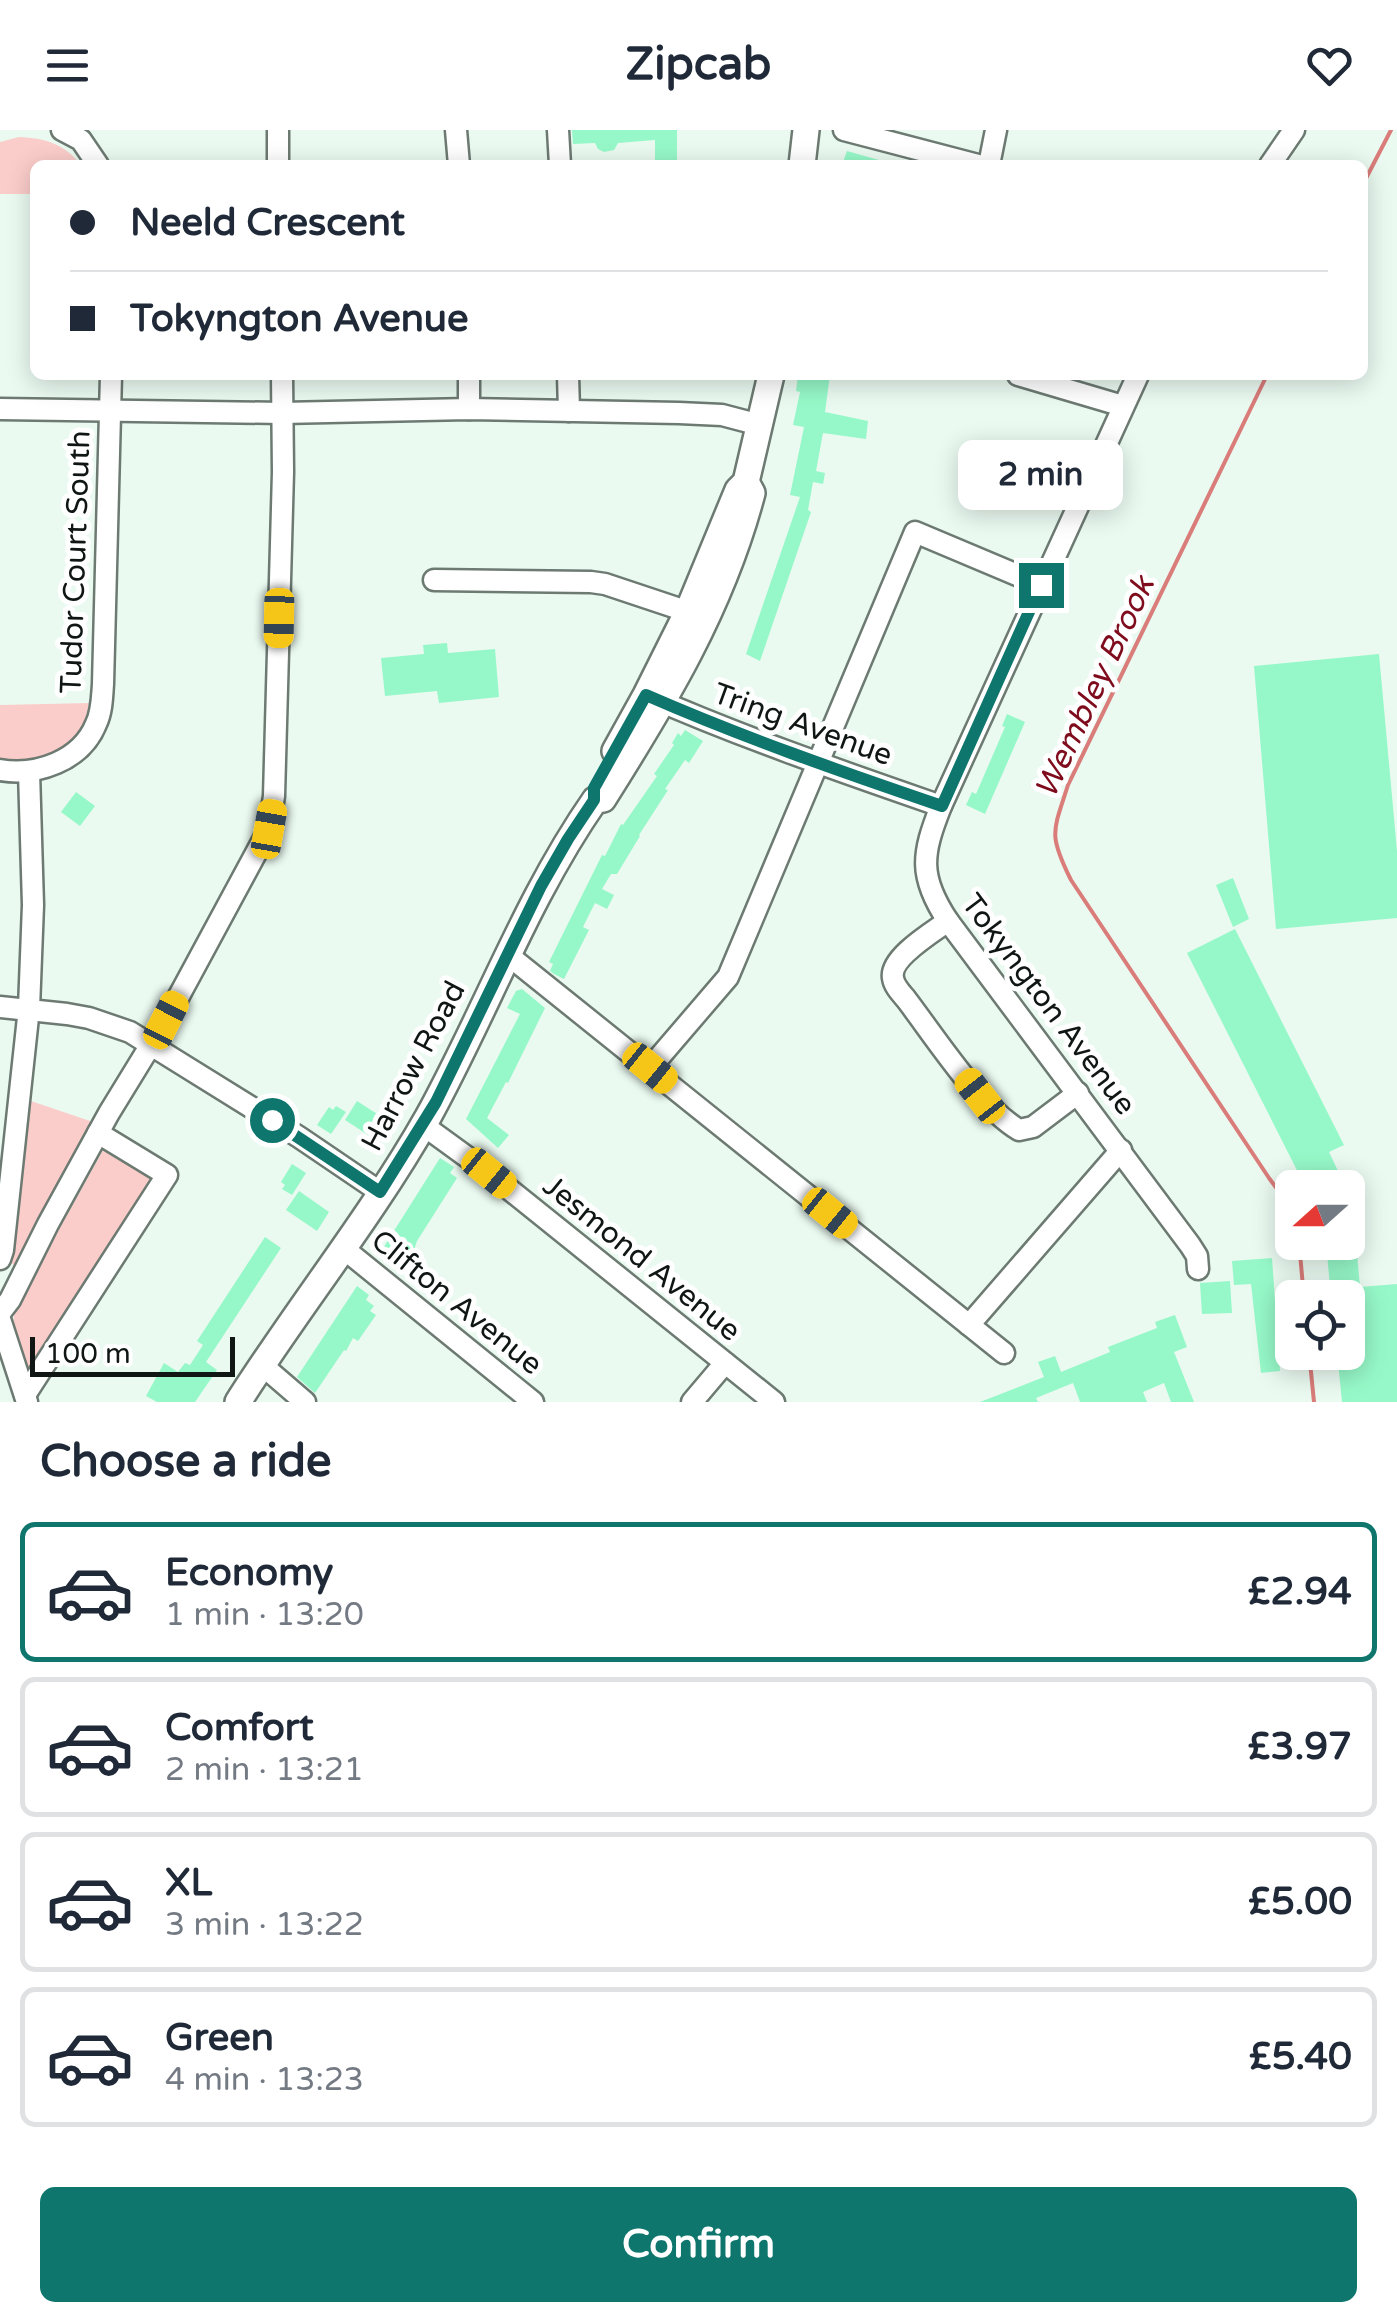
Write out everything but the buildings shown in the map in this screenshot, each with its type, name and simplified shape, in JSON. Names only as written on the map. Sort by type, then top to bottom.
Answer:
[{"type":"main road","points":[[803,160],[806,130]]},
{"type":"main road","name":"Harrow Road","points":[[238,1402],[424,1124],[541,886],[594,800],[603,800],[741,534],[752,493],[746,482],[770,380]]},
{"type":"street","points":[[62,130],[81,140],[95,160]]},
{"type":"street","points":[[278,130],[278,160]]},
{"type":"street","points":[[456,130],[459,160]]},
{"type":"street","points":[[558,130],[560,160]]},
{"type":"street","points":[[844,130],[959,160]]},
{"type":"street","points":[[991,160],[996,130]]},
{"type":"street","points":[[1273,160],[1294,130]]},
{"type":"street","name":"Tudor Court South","points":[[29,772],[66,758],[98,721],[103,684],[112,380]]},
{"type":"street","points":[[26,1398],[0,1316],[269,829],[274,796],[282,380]]},
{"type":"street","points":[[469,380],[469,410]]},
{"type":"street","points":[[568,380],[568,411]]},
{"type":"street","points":[[1035,380],[1123,406]]},
{"type":"street","name":"Tokyngton Avenue","points":[[1136,380],[942,806],[929,837],[925,872],[935,902],[1190,1245],[1197,1256],[1198,1269]]},
{"type":"street","points":[[0,409],[282,413],[568,411],[722,415],[760,425]]},
{"type":"street","points":[[650,1068],[728,977],[916,532],[1041,585]]},
{"type":"street","points":[[434,580],[591,582],[698,614]]},
{"type":"street","name":"Tring Avenue","points":[[655,699],[818,763],[942,806]]},
{"type":"street","points":[[0,770],[29,772],[33,905],[29,1008],[2,1255],[8,1268],[22,1278]]},
{"type":"street","points":[[948,920],[896,962],[891,974],[906,999],[980,1096],[1008,1124],[1020,1130],[1033,1127],[1078,1093]]},
{"type":"street","points":[[508,955],[1004,1353]]},
{"type":"street","points":[[0,1007],[89,1018],[130,1032],[380,1192]]},
{"type":"street","name":"Jesmond Avenue","points":[[424,1124],[774,1402]]},
{"type":"street","points":[[26,1398],[168,1175],[98,1133]]},
{"type":"street","points":[[969,1324],[1120,1150]]},
{"type":"street","name":"Clifton Avenue","points":[[342,1248],[534,1402]]},
{"type":"street","points":[[692,1402],[725,1363]]},
{"type":"street","points":[[262,1365],[306,1402]]},
{"type":"shaded area","points":[[19,137],[37,139],[54,144],[76,160],[30,160],[30,194],[0,194],[0,142]]},
{"type":"shaded area","points":[[89,703],[84,725],[71,744],[35,764],[0,761],[0,705]]},
{"type":"shaded area","points":[[25,1099],[96,1123],[21,1265],[14,1266],[9,1259]]},
{"type":"shaded area","points":[[107,1143],[161,1177],[26,1376],[12,1329],[15,1309]]},
{"type":"waterway","name":"Wembley Brook","points":[[1368,174],[1391,130]]},
{"type":"waterway","name":"Wembley Brook","points":[[1265,380],[1068,785],[1055,833],[1071,880],[1275,1186]]},
{"type":"waterway","name":"Wembley Brook","points":[[1301,1260],[1302,1280]]},
{"type":"waterway","name":"Wembley Brook","points":[[1311,1370],[1314,1402]]},
{"type":"route","points":[[272,1120],[380,1192],[436,1102],[541,886],[594,800],[594,788],[646,695],[818,763],[942,806],[1041,585]]}]
